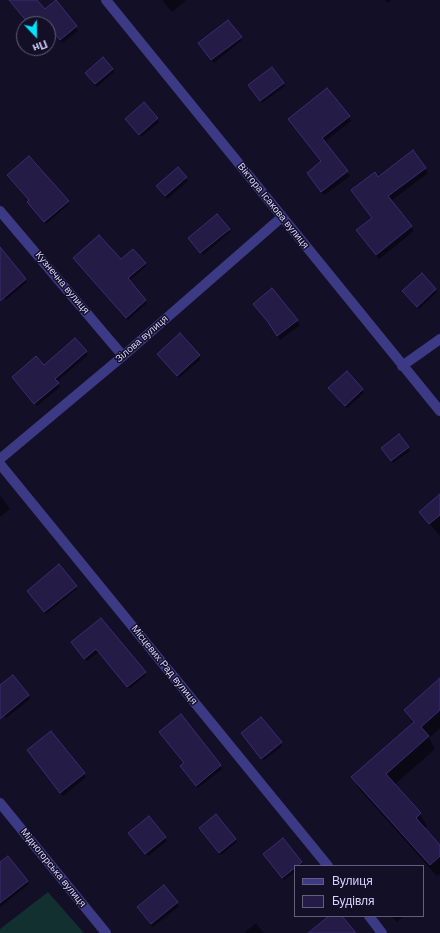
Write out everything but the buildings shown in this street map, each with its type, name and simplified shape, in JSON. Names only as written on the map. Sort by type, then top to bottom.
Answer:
[{"type":"street","name":"Віктора Ісакова вулиця","points":[[106,0],[440,411]]},
{"type":"street","name":"Кузнечна вулиця","points":[[0,210],[123,356]]},
{"type":"street","name":"Зілова вулиця","points":[[0,459],[123,356],[282,217]]},
{"type":"street","points":[[402,366],[440,339]]},
{"type":"street","name":"Місцевих Рад вулиця","points":[[0,464],[327,865]]},
{"type":"street","name":"Мідногорська вулиця","points":[[0,803],[106,933]]},
{"type":"street","points":[[370,917],[382,933]]},
{"type":"green space","points":[[48,892],[84,933],[0,933],[0,929]]}]
